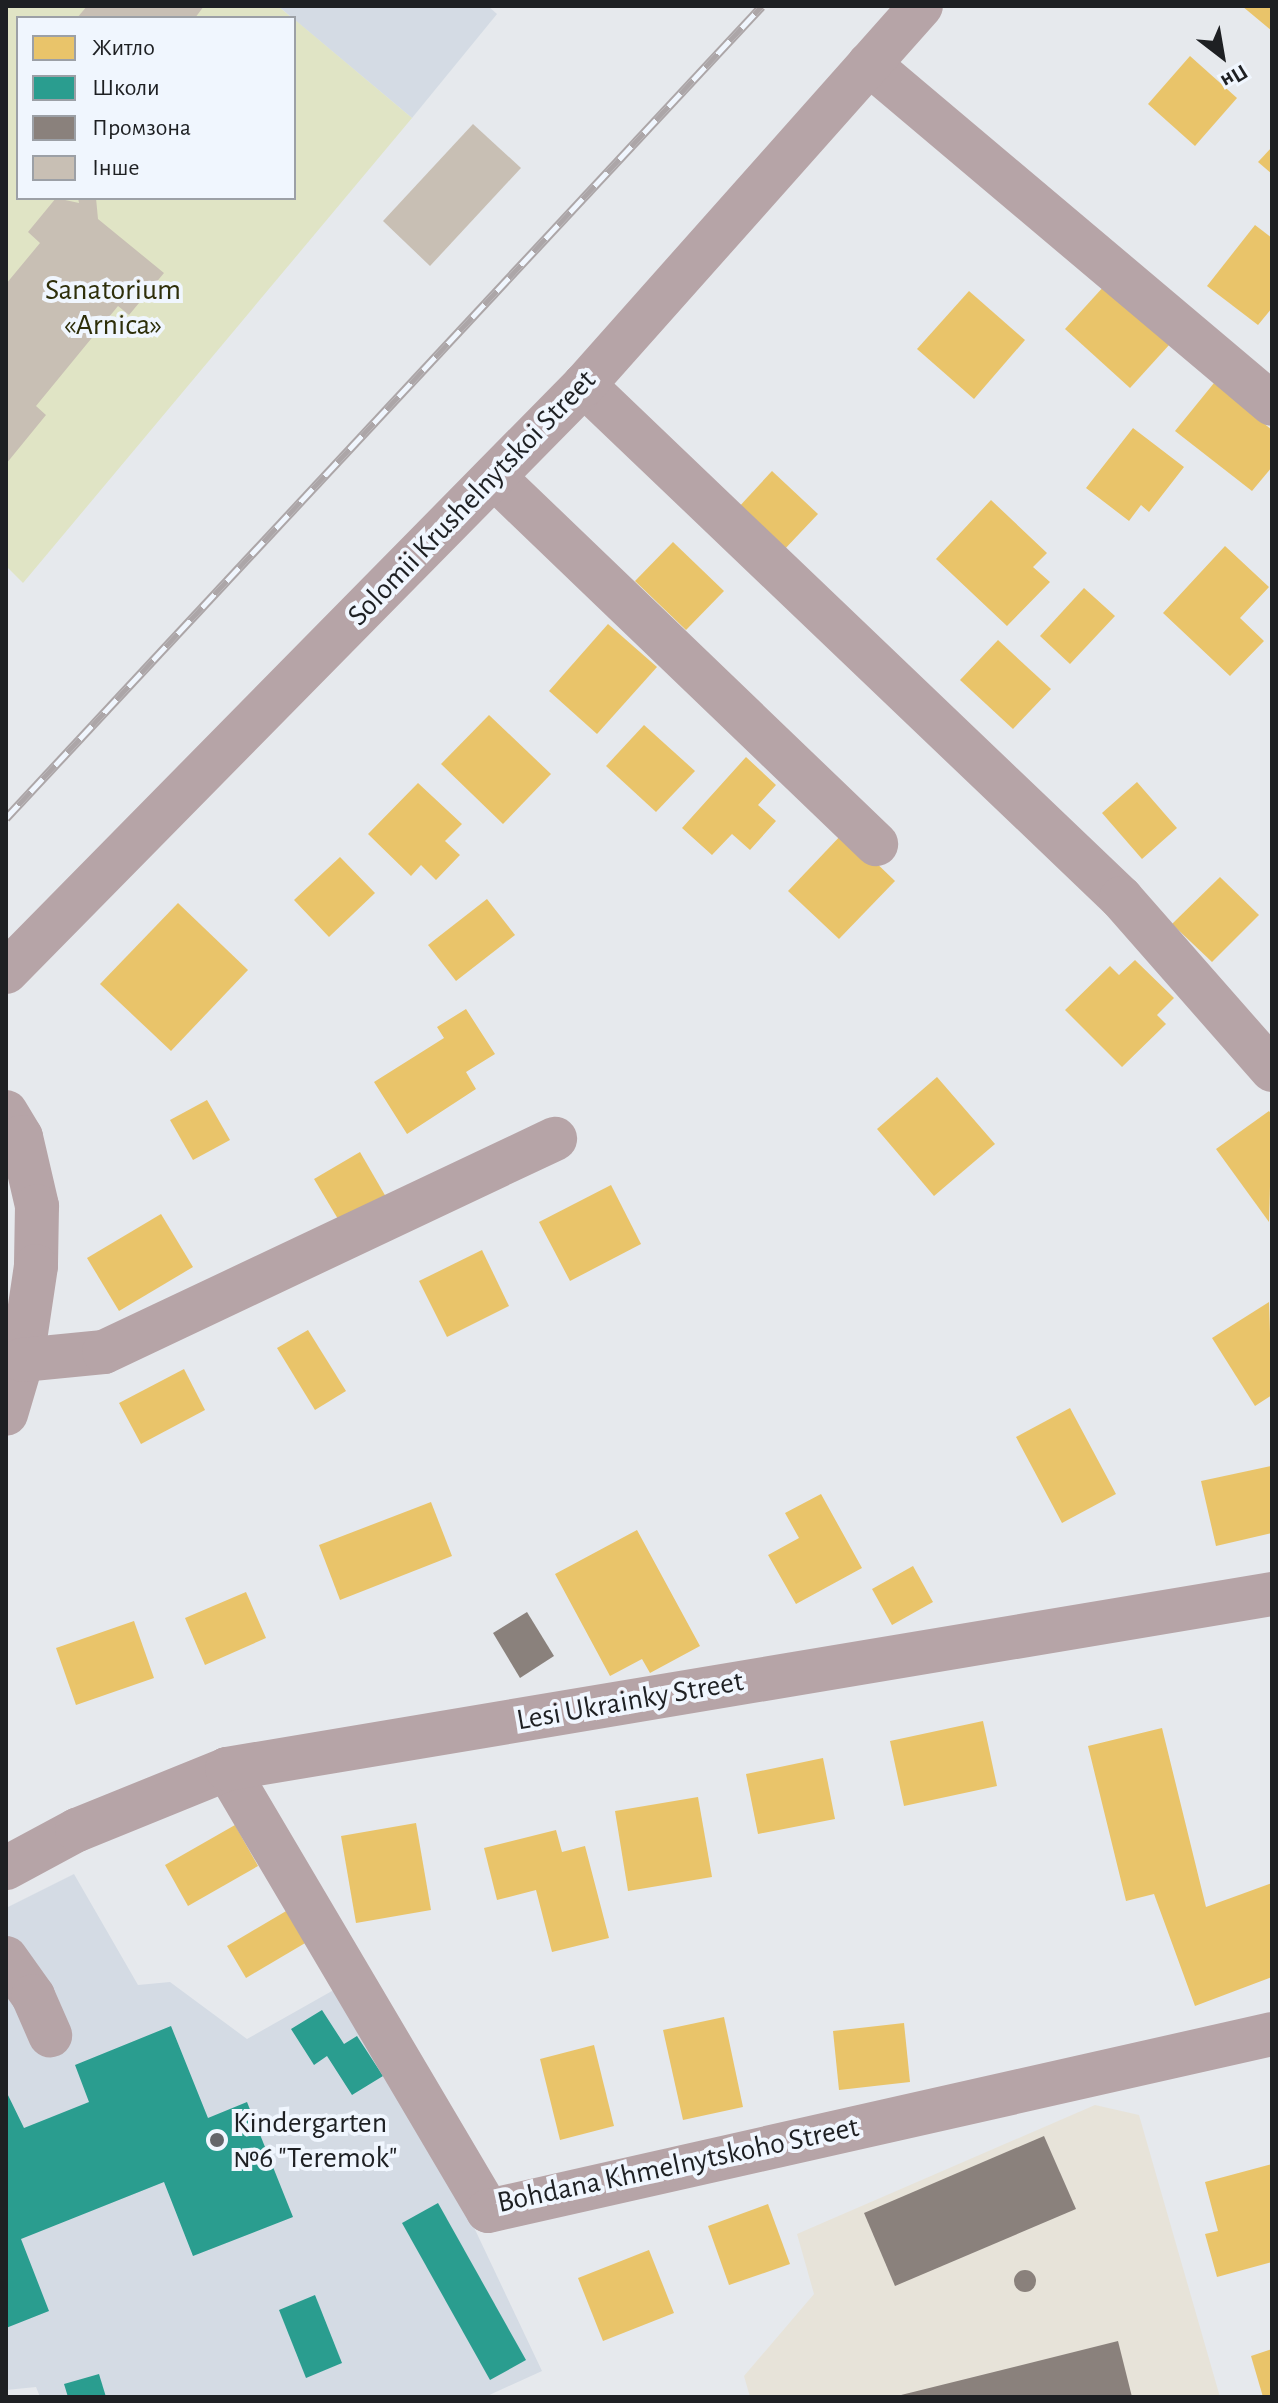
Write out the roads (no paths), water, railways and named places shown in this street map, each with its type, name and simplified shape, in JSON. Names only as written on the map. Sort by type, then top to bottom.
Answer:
[{"type":"street","name":"Solomii Krushelnytskoi Street","points":[[6,972],[584,385],[921,6]]},
{"type":"street","points":[[869,64],[1272,404]]},
{"type":"street","points":[[584,385],[1121,898],[1272,1070]]},
{"type":"street","points":[[494,477],[876,844]]},
{"type":"street","points":[[6,1112],[21,1137],[37,1206],[36,1266],[22,1360],[6,1414]]},
{"type":"street","points":[[22,1360],[104,1352],[189,1316],[555,1139]]},
{"type":"street","name":"Lesi Ukrainky Street","points":[[6,1868],[77,1830],[227,1769],[1272,1594]]},
{"type":"street","name":"Bohdana Khmelnytskoho Street","points":[[227,1769],[488,2211],[1272,2034]]},
{"type":"street","points":[[6,1958],[33,1996],[50,2035]]},
{"type":"railway","points":[[6,818],[762,6]]},
{"type":"place","name":"Kindergarten №6 \"Teremok\"","points":[[217,2140]]},
{"type":"park label","name":"Sanatorium «Arnica»","points":[[113,307]]}]
